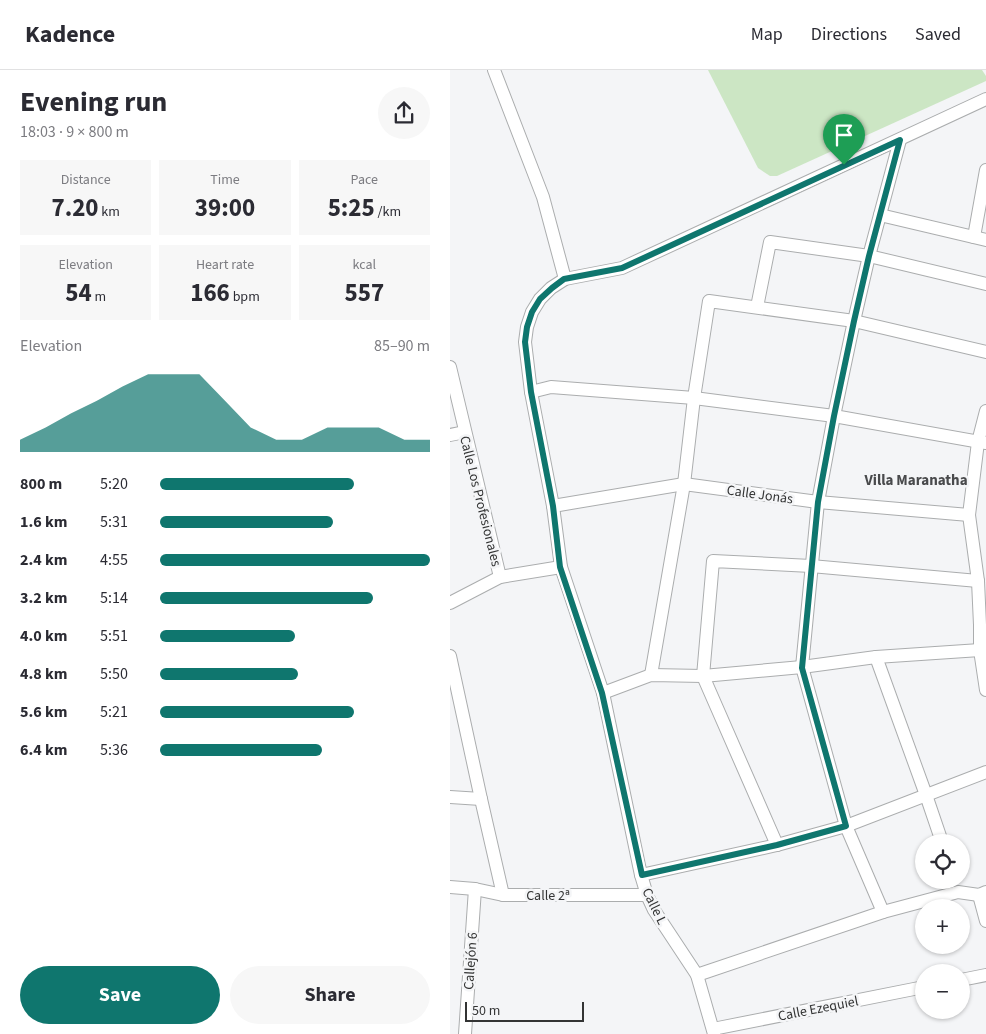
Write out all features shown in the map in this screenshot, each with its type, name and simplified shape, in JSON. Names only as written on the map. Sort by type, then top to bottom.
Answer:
[{"type":"street","points":[[494,70],[543,197],[564,279],[622,268],[986,100]]},
{"type":"street","points":[[883,912],[846,826],[802,668],[818,502],[854,321],[900,140]]},
{"type":"street","points":[[880,215],[980,238],[986,170]]},
{"type":"street","points":[[757,307],[770,242],[869,256],[986,284]]},
{"type":"street","name":"Calle L","points":[[564,279],[540,299],[532,312],[525,342],[531,392],[553,506],[560,567],[602,693],[647,895],[654,910],[697,975],[713,1031]]},
{"type":"street","points":[[651,675],[684,484],[694,398],[709,301],[854,321],[986,352]]},
{"type":"street","name":"Calle Los Profesionales","points":[[450,367],[500,577]]},
{"type":"street","points":[[531,392],[551,388],[694,398],[834,416],[982,443]]},
{"type":"street","points":[[986,412],[969,515],[983,625],[980,650],[986,690]]},
{"type":"street","points":[[450,435],[464,432]]},
{"type":"street","name":"Calle Jonás","points":[[553,506],[684,484],[818,502],[969,515]]},
{"type":"street","points":[[777,845],[703,676],[713,560],[811,566],[978,581]]},
{"type":"street","points":[[450,603],[500,577],[560,567]]},
{"type":"street","points":[[602,693],[651,675],[703,676],[802,668],[876,657],[980,650]]},
{"type":"street","points":[[450,656],[503,895]]},
{"type":"street","points":[[876,657],[939,834]]},
{"type":"street","points":[[642,875],[777,845],[846,826],[986,772]]},
{"type":"street","points":[[450,797],[481,799]]},
{"type":"street","name":"Calle 2ª","points":[[450,887],[475,889],[503,895],[647,895]]},
{"type":"street","name":"Callejón 6","points":[[465,1034],[475,889]]},
{"type":"street","points":[[697,975],[948,889]]},
{"type":"street","points":[[967,889],[982,893],[986,921]]},
{"type":"street","points":[[970,978],[986,975]]},
{"type":"street","name":"Calle Ezequiel","points":[[713,1031],[915,989]]},
{"type":"green space","points":[[708,70],[982,70],[986,76],[986,81],[777,176],[770,176],[758,168]]},
{"type":"district","name":"Villa Maranatha","points":[[916,480]]},
{"type":"route","points":[[900,140],[854,321],[818,502],[802,668],[846,826],[777,845],[642,875],[602,693],[560,567],[553,506],[531,392],[525,342],[527,327],[532,312],[540,299],[564,279],[622,268],[844,165],[900,140]]}]
